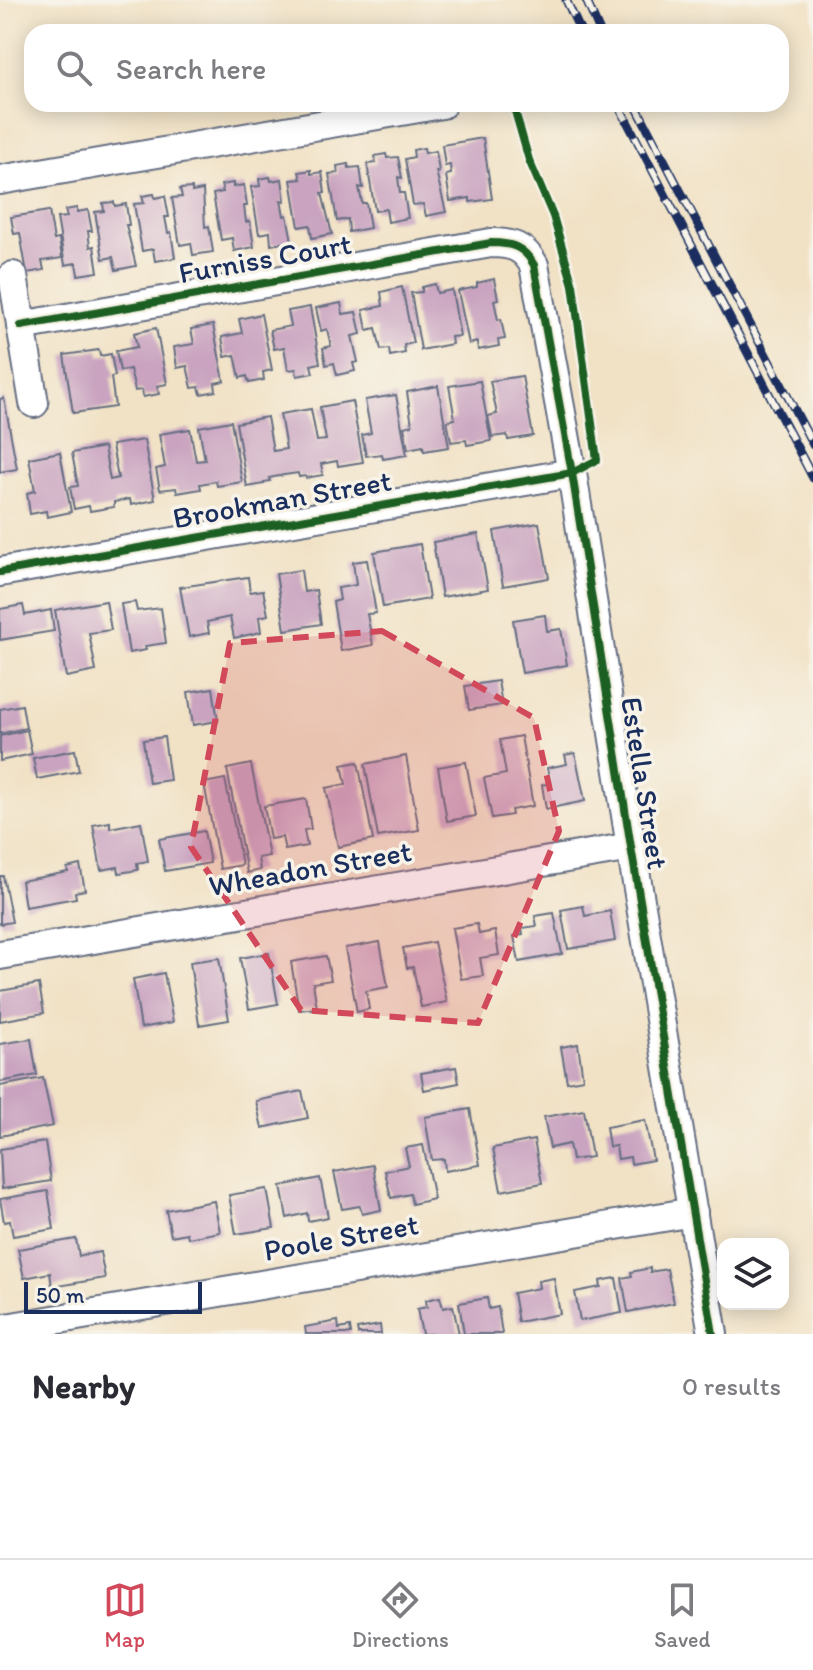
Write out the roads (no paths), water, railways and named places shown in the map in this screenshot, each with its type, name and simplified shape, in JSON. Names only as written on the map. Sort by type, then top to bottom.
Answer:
[{"type":"street","points":[[0,180],[395,112]]},
{"type":"street","name":"Furniss Court","points":[[21,326],[491,243],[518,246]]},
{"type":"street","name":"Estella Street","points":[[518,246],[534,265],[572,473],[713,1334]]},
{"type":"street","points":[[13,276],[34,403]]},
{"type":"street","name":"Brookman Street","points":[[0,572],[572,473]]},
{"type":"street","name":"Wheadon Street","points":[[0,955],[631,847]]},
{"type":"street","name":"Poole Street","points":[[0,1329],[693,1212]]},
{"type":"railway","points":[[566,0],[577,24]]},
{"type":"railway","points":[[586,0],[596,24]]},
{"type":"railway","points":[[622,112],[813,478]]},
{"type":"railway","points":[[639,112],[813,445]]}]
